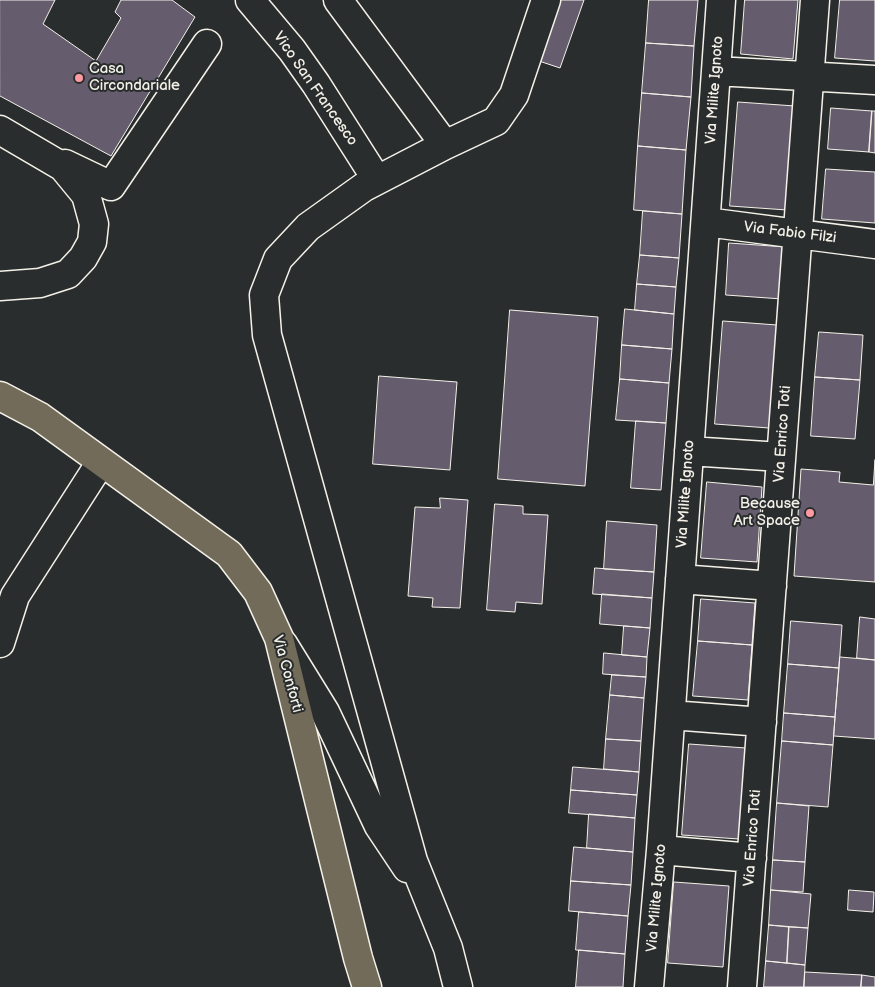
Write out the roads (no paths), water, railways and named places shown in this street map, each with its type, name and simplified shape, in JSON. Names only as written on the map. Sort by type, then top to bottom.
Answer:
[{"type":"main road","name":"Via Conforti","points":[[0,396],[40,417],[229,554],[258,592],[279,638],[358,958],[367,987]]},
{"type":"street","name":"Vico San Francesco","points":[[250,0],[296,56],[377,180]]},
{"type":"street","points":[[338,0],[445,145]]},
{"type":"street","points":[[458,987],[448,948],[413,861],[268,336],[264,295],[278,258],[308,227],[364,187],[496,121],[514,95],[546,0]]},
{"type":"street","name":"Via Milite Ignoto","points":[[649,987],[671,715],[721,0]]},
{"type":"street","name":"Via Enrico Toti","points":[[742,987],[815,0]]},
{"type":"street","points":[[28,146],[111,186],[207,44]]},
{"type":"street","points":[[716,71],[875,80]]},
{"type":"street","points":[[0,130],[63,167],[86,196],[94,224],[92,242],[83,258],[68,274],[40,283],[0,286]]},
{"type":"street","name":"Via Fabio Filzi","points":[[706,222],[875,244]]},
{"type":"street","points":[[690,451],[781,458]]},
{"type":"street","points":[[0,643],[15,596],[101,462]]},
{"type":"street","points":[[680,579],[772,586]]},
{"type":"street","points":[[279,638],[326,712],[380,826],[430,902]]},
{"type":"street","points":[[671,715],[762,722]]},
{"type":"street","points":[[661,850],[752,858]]},
{"type":"place","name":"Casa Circondariale","points":[[79,78]]},
{"type":"place","name":"Because Art Space","points":[[810,513]]}]
